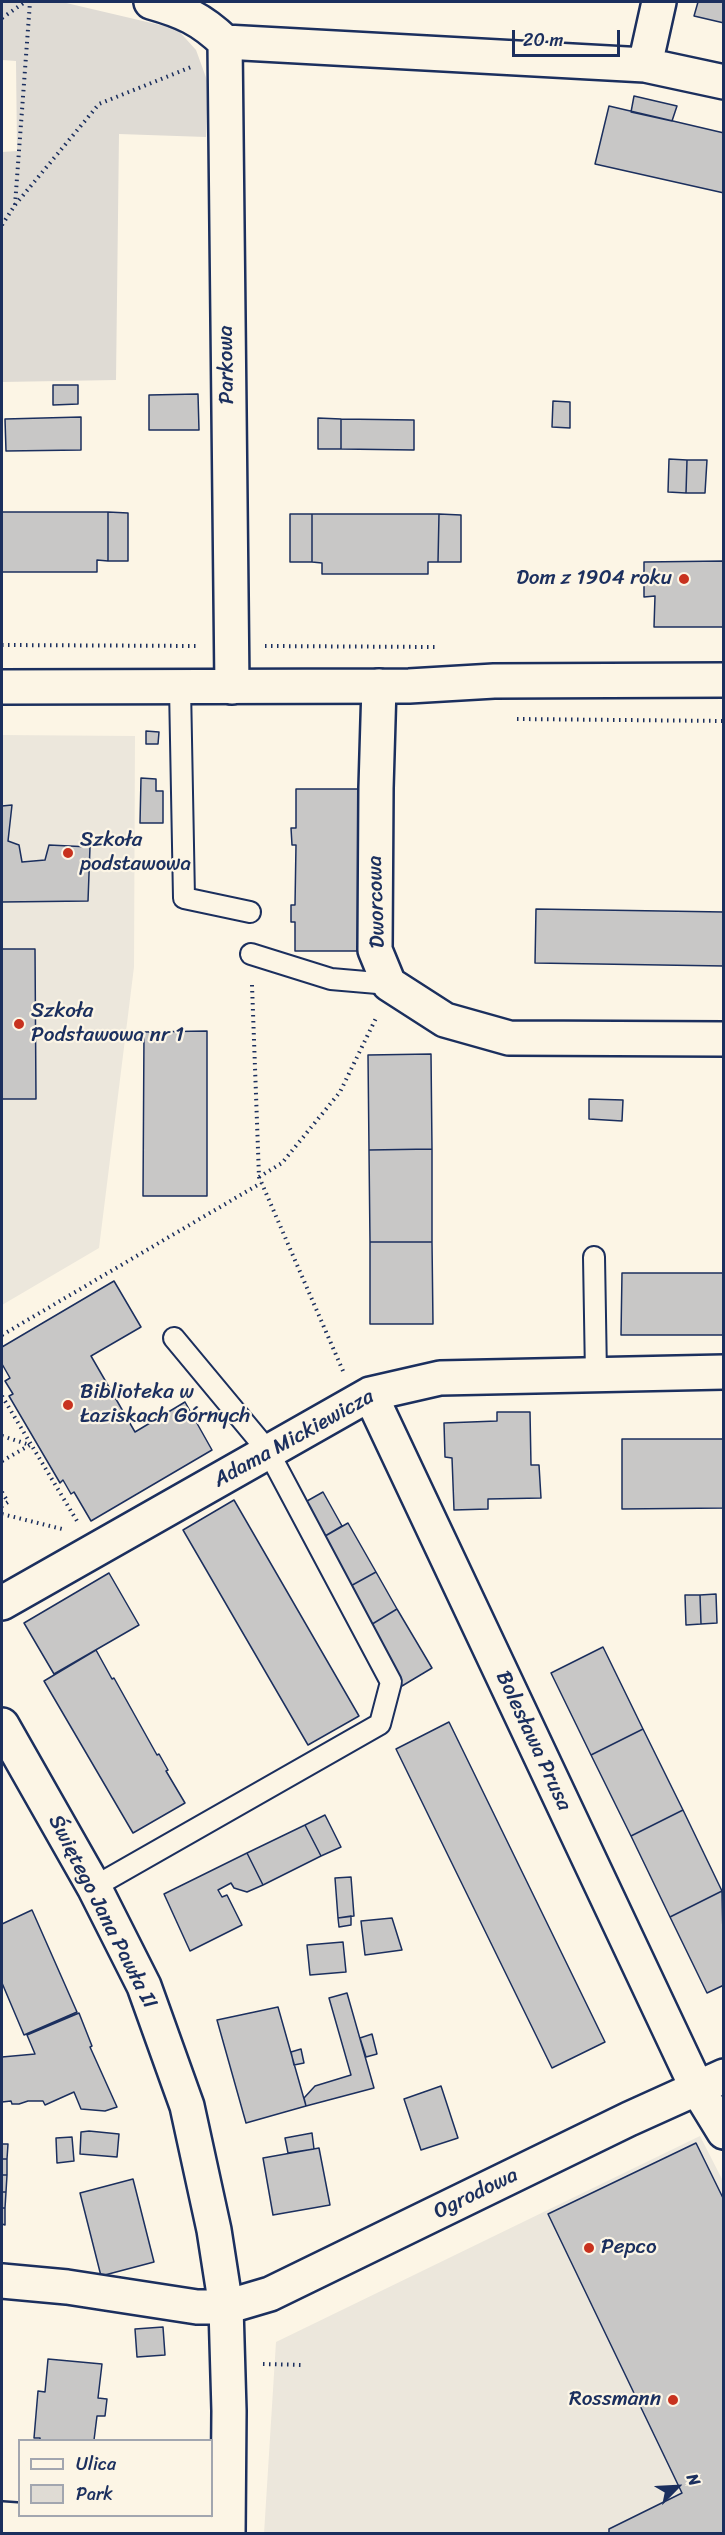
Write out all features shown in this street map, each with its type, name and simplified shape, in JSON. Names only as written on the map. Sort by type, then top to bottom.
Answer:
[{"type":"street","points":[[151,2],[179,10],[206,24],[225,48],[645,64],[723,82]]},
{"type":"street","points":[[645,64],[659,2]]},
{"type":"street","name":"Parkowa","points":[[225,48],[232,687]]},
{"type":"street","points":[[2,687],[379,686],[494,681],[723,680]]},
{"type":"street","name":"Dworcowa","points":[[379,686],[375,950],[389,984]]},
{"type":"street","points":[[389,984],[445,1020],[509,1038],[723,1039]]},
{"type":"street","name":"Adama Mickiewicza","points":[[2,1603],[98,1538],[268,1451],[363,1398],[440,1378],[723,1372]]},
{"type":"street","name":"Bolesława Prusa","points":[[363,1398],[710,2082],[723,2132]]},
{"type":"street","name":"Świętego Jana Pawła II","points":[[2,1725],[94,1887],[144,1986],[187,2106],[214,2230],[226,2307],[229,2411],[228,2534]]},
{"type":"street","name":"Ogrodowa","points":[[2,2281],[67,2287],[197,2307],[226,2307],[270,2294],[629,2119],[710,2082]]},
{"type":"street","points":[[2,2519],[216,2534]]},
{"type":"lane","points":[[180,687],[184,898],[250,912]]},
{"type":"lane","points":[[251,954],[332,979],[389,984]]},
{"type":"lane","points":[[594,1257],[596,1375]]},
{"type":"lane","points":[[94,1887],[380,1724],[391,1682],[268,1451],[174,1338]]},
{"type":"path","points":[[2,18],[25,2]]},
{"type":"path","points":[[15,206],[30,2]]},
{"type":"path","points":[[2,225],[99,104],[225,48]]},
{"type":"path","points":[[2,645],[439,647]]},
{"type":"path","points":[[251,954],[259,1178],[363,1398]]},
{"type":"path","points":[[259,1178],[282,1163],[340,1092],[376,1021],[389,984]]},
{"type":"path","points":[[2,1335],[261,1183]]},
{"type":"path","points":[[2,1396],[30,1444],[98,1538]]},
{"type":"path","points":[[2,1436],[30,1444]]},
{"type":"path","points":[[2,1461],[30,1444]]},
{"type":"path","points":[[2,1492],[8,1502],[2,1506]]},
{"type":"path","points":[[2,1514],[98,1538]]},
{"type":"path","points":[[256,2364],[304,2366]]},
{"type":"shaded area","points":[[2,735],[135,736],[134,967],[99,1248],[2,1305]]},
{"type":"shaded area","points":[[700,2136],[723,2181],[723,2533],[264,2534],[276,2342]]},
{"type":"green space","points":[[2,2],[62,2],[177,29],[196,50],[208,83],[206,137],[119,134],[116,380],[2,382],[2,152],[17,151],[16,61],[2,60]]},
{"type":"building","points":[[698,2],[724,2],[724,23],[694,16]]},
{"type":"building","points":[[634,96],[677,106],[672,121],[631,112]]},
{"type":"building","points":[[609,106],[724,133],[724,193],[595,164]]},
{"type":"building","points":[[53,385],[78,385],[78,404],[53,405]]},
{"type":"building","points":[[198,394],[199,430],[149,430],[149,395]]},
{"type":"building","points":[[553,401],[570,402],[570,428],[552,427]]},
{"type":"building","points":[[81,417],[81,450],[6,451],[5,419]]},
{"type":"building","points":[[318,418],[341,419],[341,449],[318,449]]},
{"type":"building","points":[[341,419],[414,420],[414,450],[341,449]]},
{"type":"building","points":[[669,459],[687,460],[686,493],[668,492]]},
{"type":"building","points":[[687,460],[707,460],[705,493],[686,493]]},
{"type":"building","points":[[2,512],[108,512],[108,561],[97,560],[97,572],[2,572]]},
{"type":"building","points":[[108,512],[128,513],[128,561],[108,561]]},
{"type":"building","points":[[290,514],[312,514],[312,562],[290,562]]},
{"type":"building","points":[[312,514],[439,514],[438,562],[428,562],[428,574],[322,574],[322,563],[312,562]]},
{"type":"building","points":[[439,514],[461,515],[461,562],[438,562]]},
{"type":"building","name":"Dom z 1904 roku","points":[[724,561],[724,627],[654,627],[655,596],[644,597],[644,562]]},
{"type":"building","points":[[146,731],[159,732],[158,744],[146,744]]},
{"type":"building","points":[[141,778],[156,779],[156,791],[163,791],[163,823],[140,823]]},
{"type":"building","points":[[296,789],[360,789],[359,951],[295,951],[295,922],[291,922],[291,905],[295,905],[296,845],[292,845],[291,828],[296,828]]},
{"type":"building","name":"Szkoła podstawowa","points":[[12,805],[8,841],[19,845],[22,862],[45,860],[49,845],[90,847],[88,901],[2,902],[2,806]]},
{"type":"building","points":[[536,909],[724,912],[724,966],[535,963]]},
{"type":"building","name":"Szkoła Podstawowa nr 1","points":[[2,949],[35,949],[36,1099],[2,1099]]},
{"type":"building","points":[[207,1031],[207,1196],[143,1196],[144,1032]]},
{"type":"building","points":[[431,1054],[432,1149],[369,1150],[368,1055]]},
{"type":"building","points":[[589,1099],[623,1100],[622,1121],[589,1119]]},
{"type":"building","points":[[432,1149],[432,1242],[370,1242],[369,1150]]},
{"type":"building","points":[[370,1242],[432,1242],[433,1324],[370,1324]]},
{"type":"building","points":[[622,1273],[724,1273],[724,1335],[621,1335]]},
{"type":"building","points":[[114,1281],[141,1327],[91,1356],[135,1432],[185,1402],[212,1450],[91,1521],[74,1492],[71,1494],[63,1480],[60,1483],[9,1396],[13,1394],[5,1381],[10,1378],[2,1364],[2,1347]]},
{"type":"building","points":[[497,1412],[530,1412],[531,1465],[539,1465],[541,1498],[488,1499],[488,1509],[454,1510],[452,1458],[445,1457],[444,1423],[497,1421]]},
{"type":"building","points":[[622,1439],[724,1439],[724,1508],[622,1509]]},
{"type":"building","points":[[323,1492],[342,1526],[320,1539],[300,1505]]},
{"type":"building","points":[[234,1500],[359,1716],[308,1745],[183,1530]]},
{"type":"building","points":[[348,1523],[376,1572],[347,1588],[320,1539]]},
{"type":"building","points":[[376,1572],[397,1609],[369,1626],[347,1588]]},
{"type":"building","points":[[109,1573],[139,1625],[54,1674],[24,1623]]},
{"type":"building","points":[[716,1594],[717,1623],[701,1624],[700,1595]]},
{"type":"building","points":[[685,1595],[700,1595],[701,1624],[686,1625]]},
{"type":"building","points":[[397,1609],[432,1668],[402,1686],[369,1626]]},
{"type":"building","points":[[603,1647],[643,1729],[591,1755],[551,1673]]},
{"type":"building","points":[[96,1650],[157,1755],[159,1754],[185,1803],[133,1833],[44,1681]]},
{"type":"building","points":[[449,1722],[605,2042],[552,2068],[396,1749]]},
{"type":"building","points":[[643,1729],[683,1810],[631,1836],[591,1755]]},
{"type":"building","points":[[683,1810],[722,1891],[670,1917],[631,1836]]},
{"type":"building","points":[[325,1815],[341,1847],[321,1856],[305,1825]]},
{"type":"building","points":[[305,1825],[321,1856],[263,1885],[247,1853]]},
{"type":"building","points":[[247,1853],[263,1885],[247,1892],[234,1888],[231,1883],[218,1890],[222,1897],[227,1895],[242,1925],[190,1951],[164,1894]]},
{"type":"building","points":[[351,1877],[354,1916],[338,1918],[335,1878]]},
{"type":"building","points":[[722,1891],[724,1985],[707,1993],[670,1917]]},
{"type":"building","points":[[32,1910],[77,2012],[24,2035],[2,1983],[2,1924]]},
{"type":"building","points":[[351,1916],[351,1925],[339,1927],[338,1918]]},
{"type":"building","points":[[392,1918],[402,1950],[365,1955],[361,1921]]},
{"type":"building","points":[[343,1942],[346,1972],[310,1975],[307,1945]]},
{"type":"building","points":[[347,1993],[374,2088],[306,2106],[304,2098],[315,2086],[351,2075],[329,1998]]},
{"type":"building","points":[[278,2007],[306,2106],[246,2123],[217,2020]]},
{"type":"building","points":[[79,2013],[92,2046],[90,2047],[117,2107],[105,2111],[81,2109],[74,2092],[45,2105],[43,2101],[28,2101],[19,2104],[12,2104],[11,2101],[2,2102],[2,2057],[35,2054],[27,2035]]},
{"type":"building","points":[[372,2034],[377,2054],[366,2057],[360,2038]]},
{"type":"building","points":[[301,2049],[304,2063],[294,2065],[291,2052]]},
{"type":"building","points":[[441,2086],[458,2138],[421,2150],[404,2099]]},
{"type":"building","points":[[81,2132],[119,2134],[117,2157],[80,2154]]},
{"type":"building","points":[[312,2133],[314,2149],[288,2153],[285,2138]]},
{"type":"building","points":[[72,2137],[74,2161],[57,2163],[56,2138]]},
{"type":"building","points":[[696,2143],[724,2200],[724,2534],[609,2534],[609,2529],[682,2493],[548,2214]]},
{"type":"building","points":[[2,2144],[8,2144],[7,2159],[2,2159]]},
{"type":"building","points":[[319,2148],[330,2205],[273,2215],[263,2158]]},
{"type":"building","points":[[2,2159],[7,2159],[7,2175],[2,2175]]},
{"type":"building","points":[[2,2175],[7,2175],[6,2192],[2,2192]]},
{"type":"building","points":[[133,2179],[154,2262],[101,2276],[80,2193]]},
{"type":"building","points":[[2,2192],[6,2192],[5,2208],[2,2208]]},
{"type":"building","points":[[2,2208],[5,2208],[5,2225],[2,2224]]},
{"type":"building","points":[[163,2327],[165,2355],[137,2357],[135,2329]]},
{"type":"building","points":[[48,2359],[102,2364],[98,2398],[107,2399],[105,2416],[97,2416],[94,2439],[34,2438],[38,2391],[45,2392]]},
{"type":"place","name":"Dom z 1904 roku","points":[[684,579]]},
{"type":"place","name":"Szkoła podstawowa","points":[[68,853]]},
{"type":"place","name":"Szkoła Podstawowa nr 1","points":[[19,1024]]},
{"type":"place","name":"Biblioteka w Łaziskach Górnych","points":[[68,1405]]},
{"type":"place","name":"Pepco","points":[[589,2248]]},
{"type":"place","name":"Rossmann","points":[[673,2400]]}]
